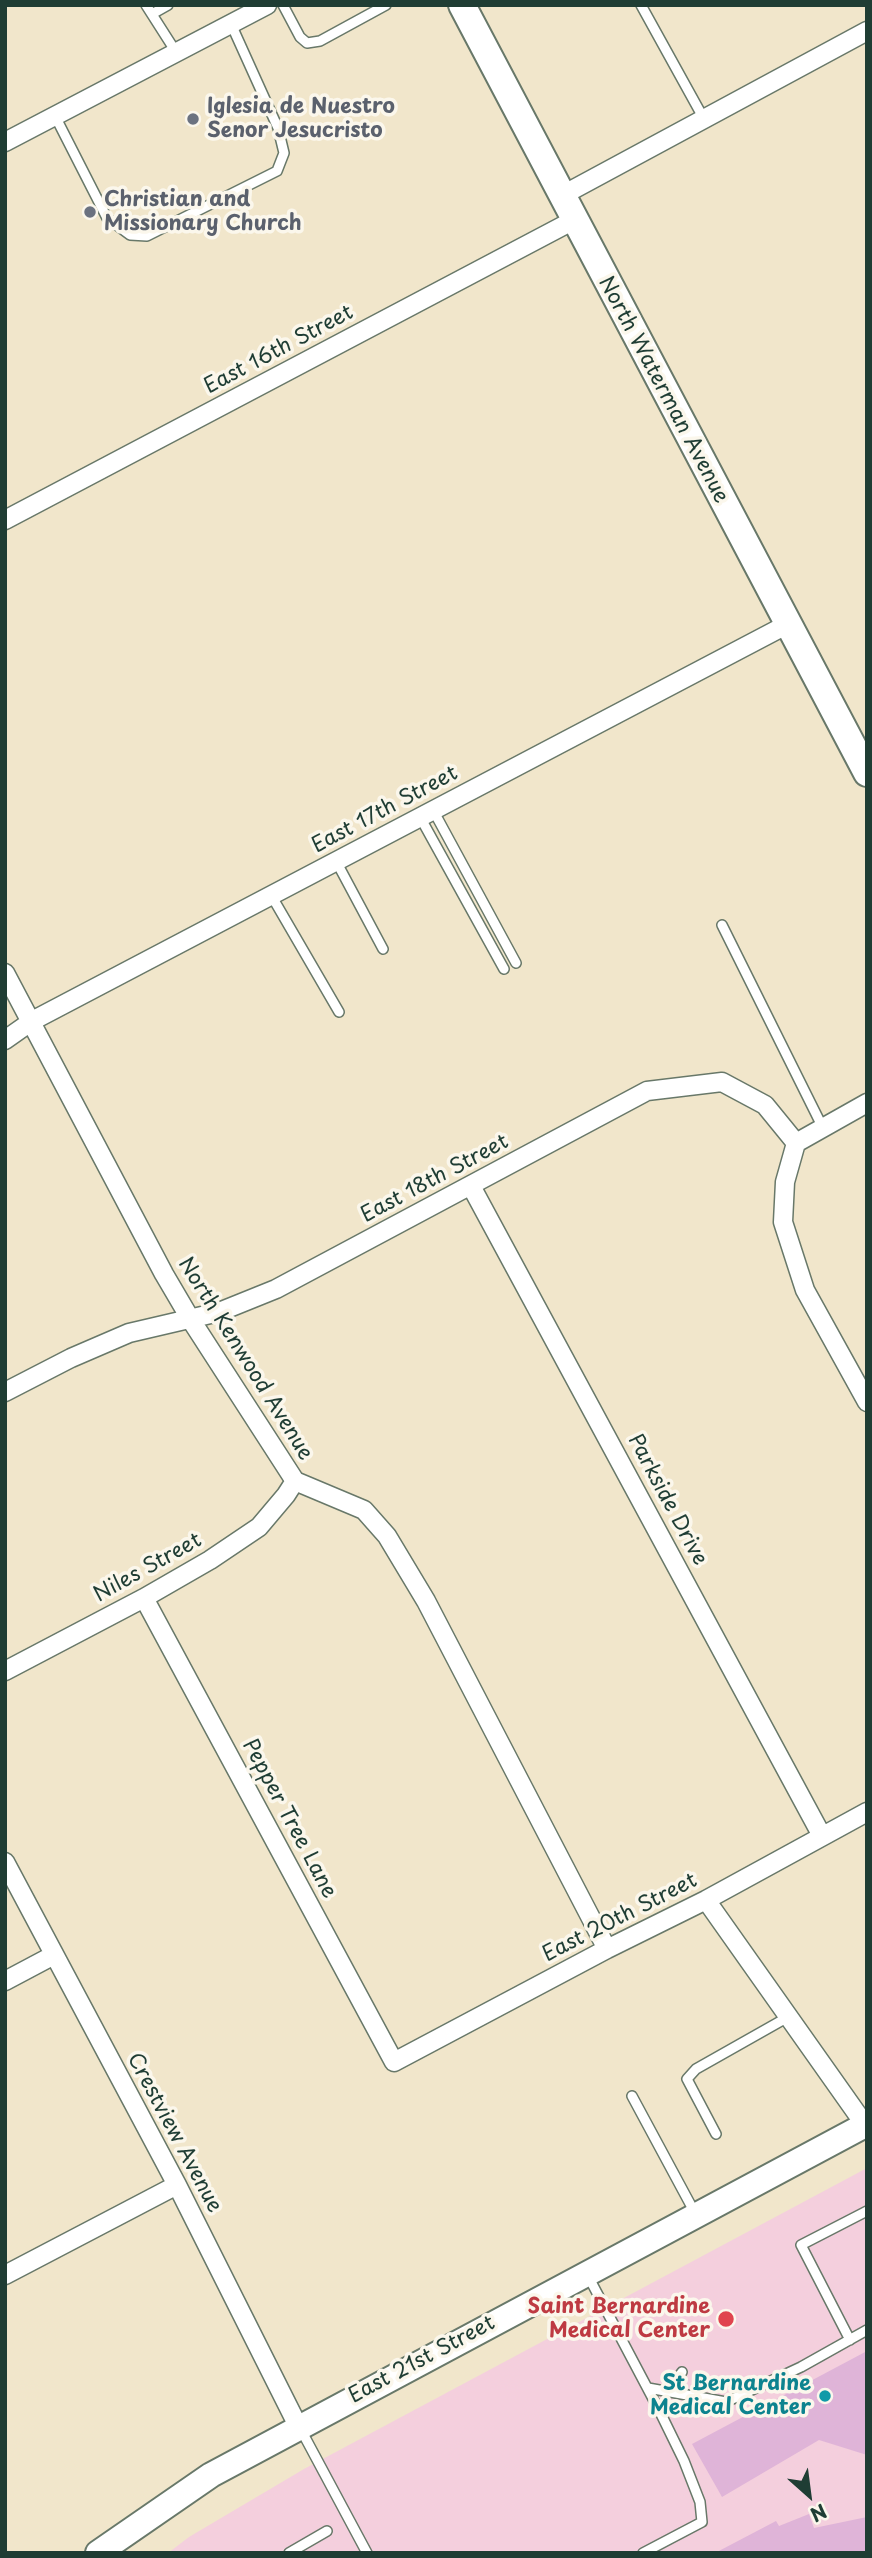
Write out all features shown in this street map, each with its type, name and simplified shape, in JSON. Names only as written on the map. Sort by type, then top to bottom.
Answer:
[{"type":"main road","name":"North Waterman Avenue","points":[[462,5],[867,773]]},
{"type":"street","points":[[5,142],[267,5]]},
{"type":"street","points":[[561,196],[867,31]]},
{"type":"street","name":"East 16th Street","points":[[5,520],[574,220]]},
{"type":"street","name":"East 17th Street","points":[[5,1040],[32,1021],[788,624]]},
{"type":"street","name":"North Kenwood Avenue","points":[[5,973],[164,1274],[295,1481],[364,1510],[387,1536],[426,1601],[607,1949]]},
{"type":"street","name":"East 18th Street","points":[[5,1392],[71,1358],[129,1333],[219,1312],[276,1289],[647,1091],[722,1082],[765,1105],[796,1143]]},
{"type":"street","points":[[867,1103],[796,1143],[785,1182],[783,1223],[805,1290],[867,1402]]},
{"type":"street","name":"Parkside Drive","points":[[471,1186],[822,1836]]},
{"type":"street","name":"Niles Street","points":[[5,1671],[210,1560],[259,1527],[295,1481]]},
{"type":"street","name":"Pepper Tree Lane","points":[[144,1598],[394,2062]]},
{"type":"street","name":"East 20th Street","points":[[394,2062],[607,1949],[706,1900],[867,1812]]},
{"type":"street","name":"Crestview Avenue","points":[[5,1862],[177,2185],[298,2426]]},
{"type":"street","points":[[706,1900],[866,2124]]},
{"type":"street","points":[[5,1981],[54,1955]]},
{"type":"street","name":"East 21st Street","points":[[98,2553],[211,2475],[298,2426],[866,2124]]},
{"type":"street","points":[[5,2275],[177,2185]]},
{"type":"lane","points":[[146,5],[176,52]]},
{"type":"lane","points":[[152,14],[167,5]]},
{"type":"lane","points":[[282,5],[300,37],[307,43],[320,41],[386,5]]},
{"type":"lane","points":[[641,5],[704,119]]},
{"type":"lane","points":[[55,116],[107,218],[130,235],[147,236],[276,171],[284,153],[278,128],[231,24]]},
{"type":"lane","points":[[426,814],[516,964]]},
{"type":"lane","points":[[426,814],[504,969]]},
{"type":"lane","points":[[336,861],[383,949]]},
{"type":"lane","points":[[271,895],[339,1012]]},
{"type":"lane","points":[[722,925],[823,1128]]},
{"type":"lane","points":[[716,2134],[687,2079],[696,2069],[788,2017]]},
{"type":"lane","points":[[632,2096],[696,2215]]},
{"type":"lane","points":[[849,2340],[802,2245],[867,2211]]},
{"type":"lane","points":[[586,2272],[648,2388],[701,2502],[702,2522],[643,2553]]},
{"type":"lane","points":[[648,2388],[726,2402],[802,2367],[867,2330]]},
{"type":"lane","points":[[668,2392],[681,2372]]},
{"type":"lane","points":[[298,2426],[367,2553]]},
{"type":"lane","points":[[289,2553],[327,2531]]},
{"type":"shaded area","name":"Saint Bernardine Medical Center","points":[[867,2168],[867,2553],[168,2553],[189,2537],[304,2469]]},
{"type":"building","name":"St Bernardine Medical Center","points":[[867,2351],[867,2455],[819,2440],[722,2497],[692,2444]]},
{"type":"building","points":[[809,2514],[814,2528],[867,2517],[867,2553],[715,2553],[776,2521],[779,2526]]},
{"type":"place","name":"Iglesia de Nuestro Senor Jesucristo","points":[[193,119]]},
{"type":"place","name":"Christian and Missionary Church","points":[[90,212]]},
{"type":"place","name":"Saint Bernardine Medical Center","points":[[726,2319]]},
{"type":"place","name":"St Bernardine Medical Center","points":[[825,2396]]}]
